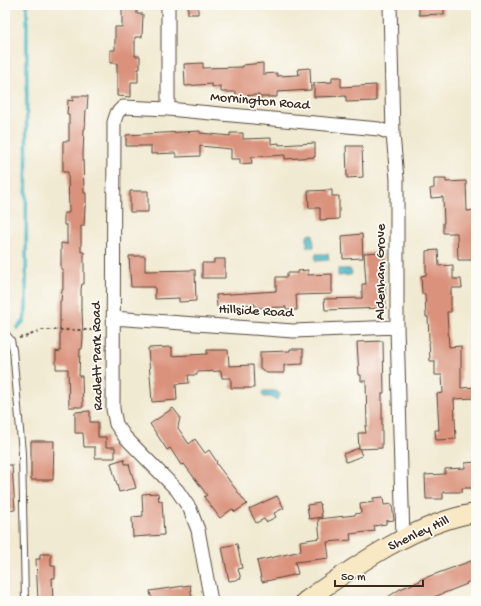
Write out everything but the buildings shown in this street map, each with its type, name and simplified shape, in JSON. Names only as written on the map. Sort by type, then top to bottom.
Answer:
[{"type":"street","points":[[168,5],[168,109]]},
{"type":"street","name":"Aldenham Grove","points":[[390,5],[393,134],[397,178],[397,327],[403,540]]},
{"type":"street","name":"Mornington Road","points":[[123,107],[168,109],[379,128],[393,134]]},
{"type":"street","name":"Radlett Park Road","points":[[123,107],[117,113],[114,122],[113,409],[116,424],[125,437],[177,490],[190,509],[198,530],[211,601]]},
{"type":"street","name":"Hillside Road","points":[[113,324],[293,330],[397,327]]},
{"type":"street","name":"Shenley Hill","points":[[305,601],[353,568],[403,540],[437,524],[467,514],[476,513]]},
{"type":"lane","points":[[5,333],[10,340],[16,378],[22,453],[25,601]]},
{"type":"path","points":[[10,340],[28,336],[41,330],[113,324]]},
{"type":"water","points":[[313,234],[314,247],[307,247],[307,235]]},
{"type":"water","points":[[315,254],[328,254],[329,260],[316,261]]},
{"type":"water","points":[[338,269],[350,269],[352,273],[351,275],[338,276]]},
{"type":"water","points":[[263,391],[276,391],[280,394],[276,400],[271,397],[264,397],[262,395]]},
{"type":"waterway","points":[[17,328],[24,321],[26,308],[27,5]]}]
